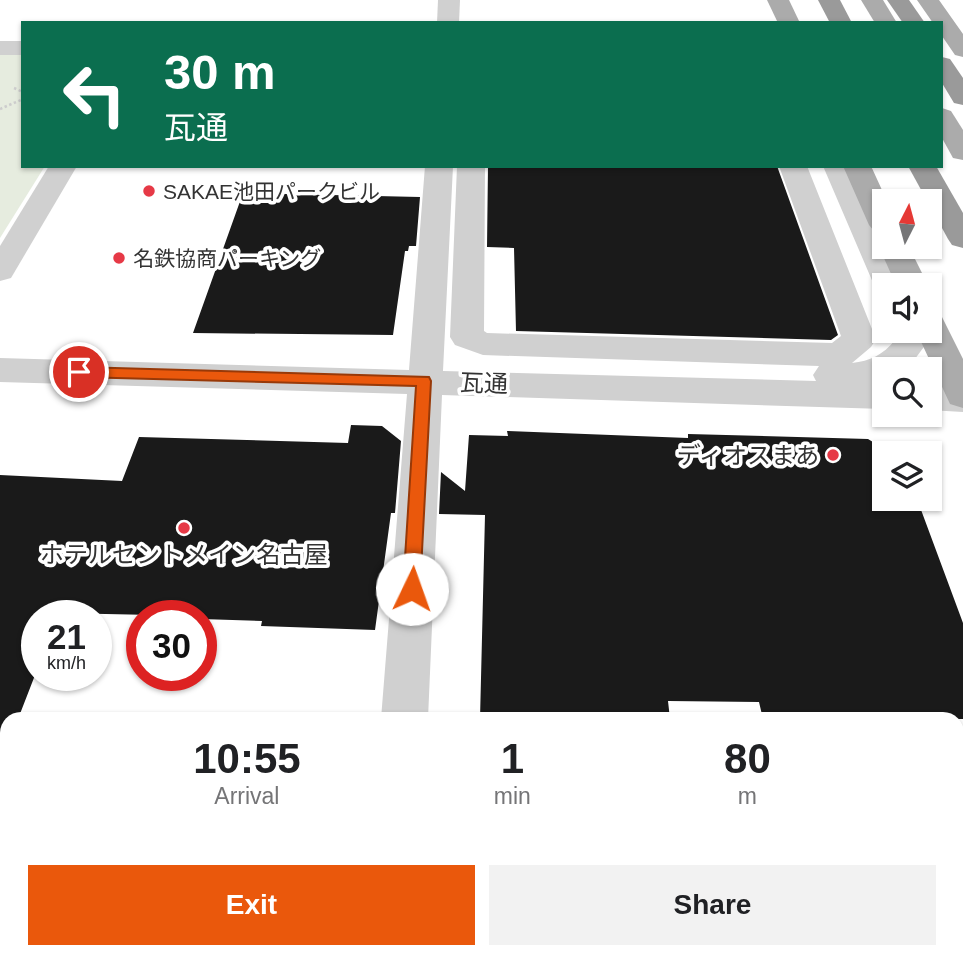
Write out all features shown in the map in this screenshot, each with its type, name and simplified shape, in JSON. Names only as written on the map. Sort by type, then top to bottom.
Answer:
[{"type":"highway","points":[[829,0],[840,21]]},
{"type":"highway","points":[[898,0],[913,21]]},
{"type":"highway","points":[[943,66],[963,98]]},
{"type":"highway","points":[[923,168],[963,239]]},
{"type":"main road","points":[[778,0],[788,21]]},
{"type":"main road","points":[[872,0],[885,21]]},
{"type":"main road","points":[[928,0],[943,21]]},
{"type":"main road","points":[[943,21],[963,50]]},
{"type":"main road","points":[[943,118],[963,152]]},
{"type":"main road","points":[[858,168],[872,199]]},
{"type":"main road","points":[[938,343],[963,397]]},
{"type":"street","points":[[448,21],[449,0]]},
{"type":"street","points":[[0,48],[21,48]]},
{"type":"street","points":[[0,271],[62,168]]},
{"type":"street","points":[[404,712],[439,168]]},
{"type":"street","points":[[457,168],[450,336],[463,353],[481,363],[503,366],[857,376],[899,360],[910,343]]},
{"type":"street","points":[[471,168],[467,337],[483,344],[839,355],[859,339],[794,168]]},
{"type":"street","points":[[838,168],[883,273]]},
{"type":"street","name":"瓦通","points":[[0,370],[872,396]]},
{"type":"street","points":[[942,397],[963,397]]},
{"type":"path","points":[[0,109],[21,100]]},
{"type":"shaded area","points":[[0,54],[21,55],[21,168],[44,168],[0,238]]},
{"type":"building","points":[[488,168],[778,168],[838,335],[831,340],[516,331],[514,248],[487,247]]},
{"type":"building","points":[[243,193],[420,197],[416,246],[409,246],[408,251],[405,251],[393,335],[193,333]]},
{"type":"building","points":[[351,425],[382,426],[401,441],[395,513],[391,513],[375,630],[261,626],[262,621],[217,620],[217,600],[126,600],[126,614],[112,614],[112,600],[21,600],[21,691],[29,691],[21,712],[0,712],[0,475],[122,481],[139,437],[348,443]]},
{"type":"building","points":[[507,431],[688,438],[688,434],[868,439],[872,441],[872,511],[921,511],[963,623],[963,712],[761,712],[759,702],[668,701],[669,712],[480,712],[485,515],[439,514],[441,472],[465,491],[469,435],[508,436]]},
{"type":"place","name":"SAKAE池田パークビル","points":[[149,191]]},
{"type":"place","name":"名鉄協商パーキング","points":[[119,258]]},
{"type":"place","name":"ディオスまあ","points":[[833,455]]},
{"type":"place","name":"ホテルセントメイン名古屋","points":[[184,528]]},
{"type":"route","points":[[79,372],[424,381],[412,589]]}]
